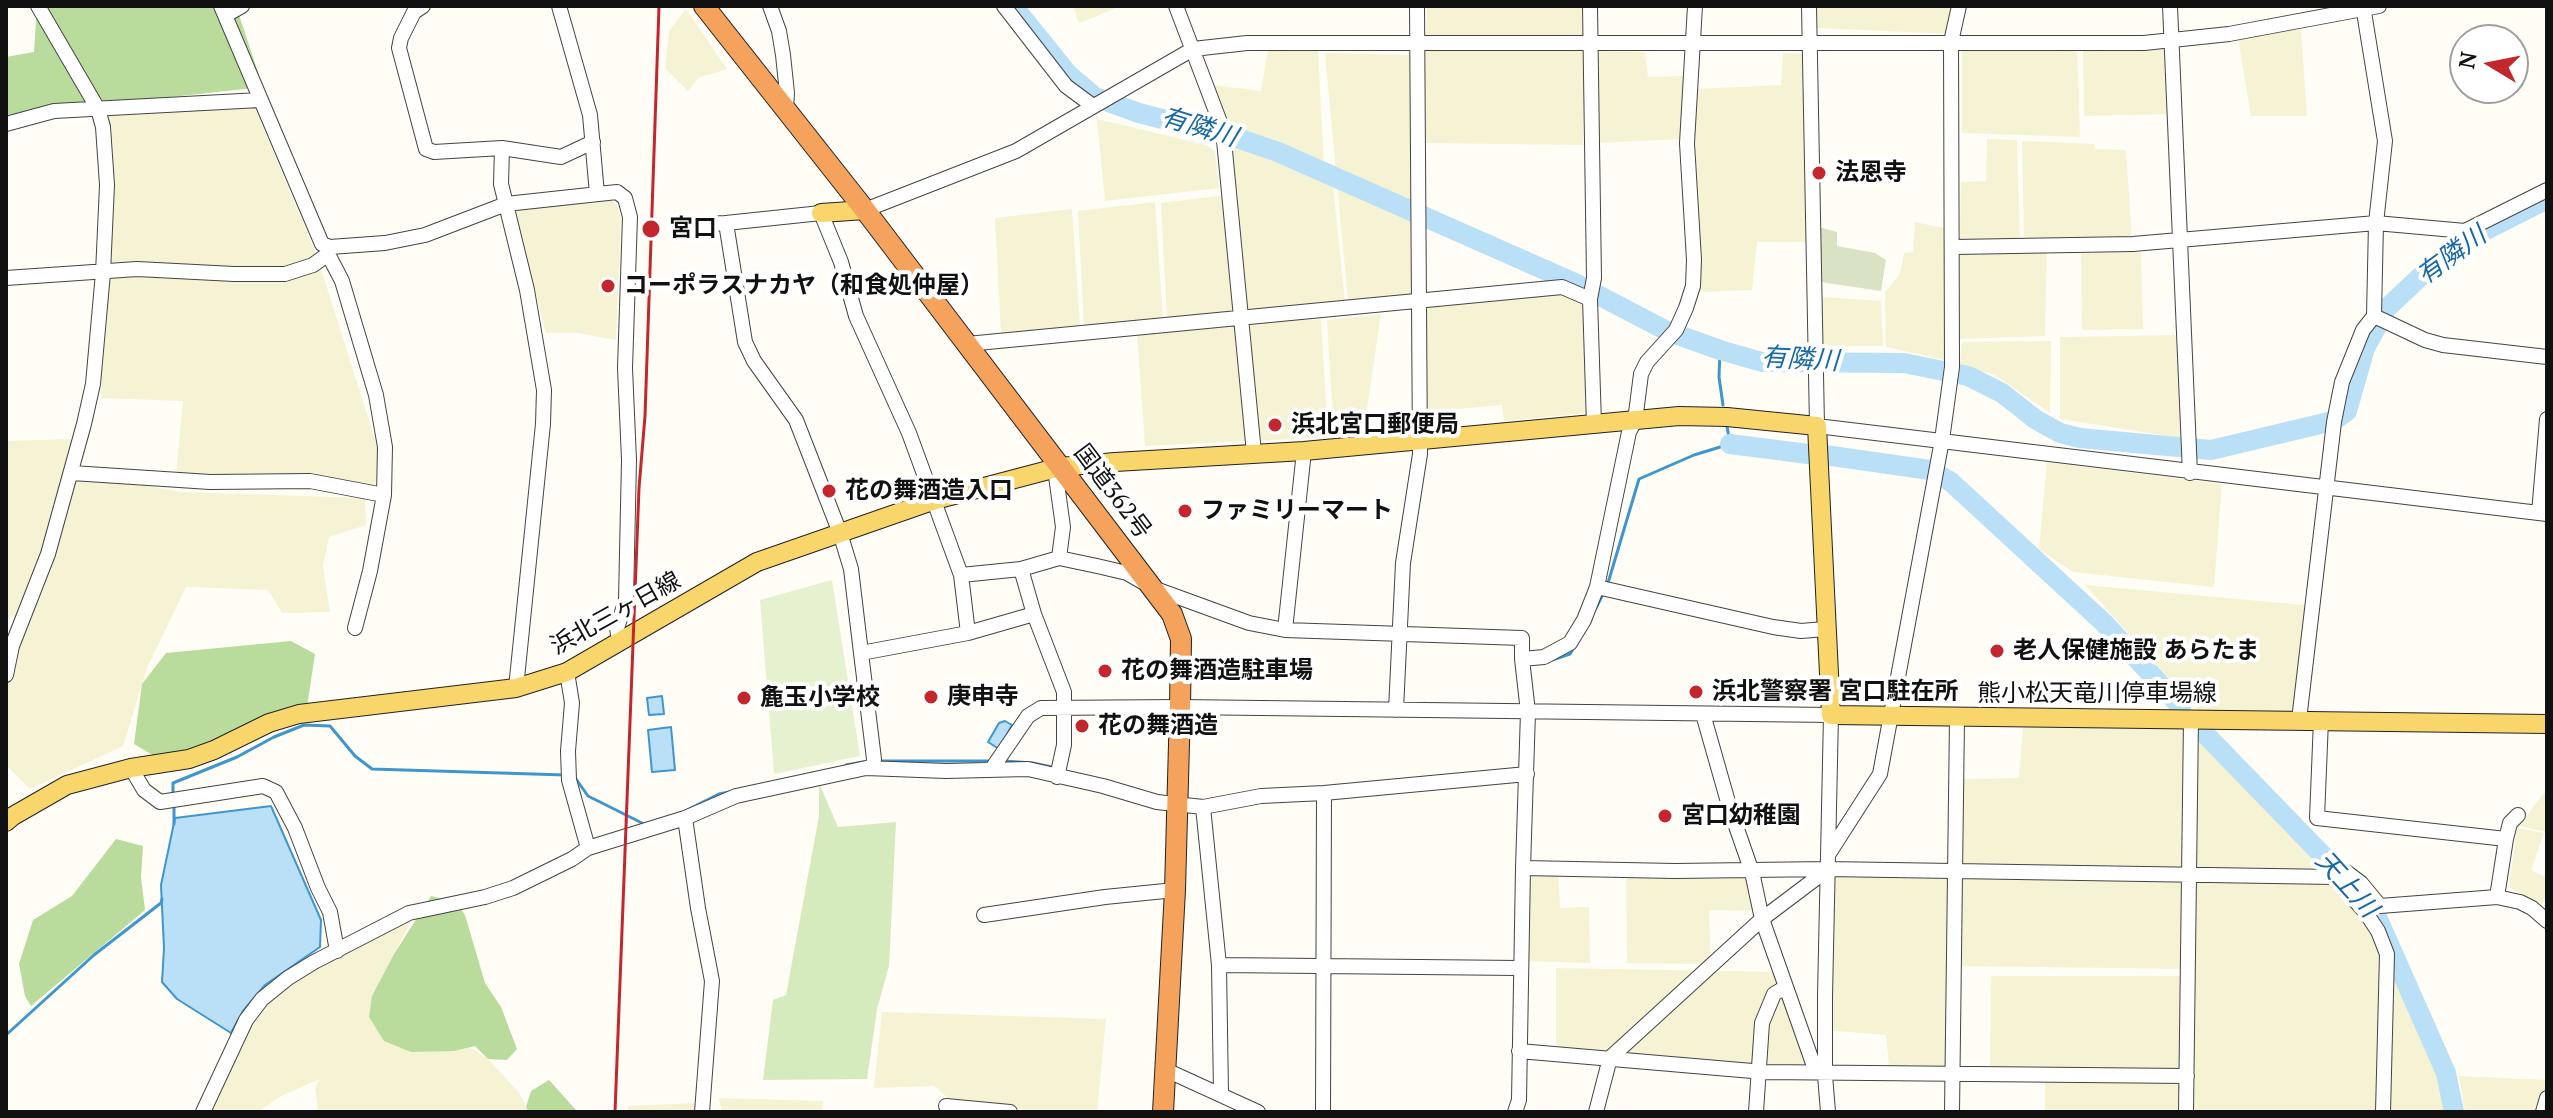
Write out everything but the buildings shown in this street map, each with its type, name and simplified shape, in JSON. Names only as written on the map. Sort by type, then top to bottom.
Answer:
[{"type":"highway","name":"国道362号","points":[[704,6],[865,210],[1058,468],[1172,614],[1181,639],[1180,707],[1175,890],[1163,1112]]},
{"type":"main road","points":[[821,213],[865,210]]},
{"type":"main road","points":[[1058,468],[1304,451],[1679,416],[1727,417],[1817,426],[1831,715]]},
{"type":"main road","name":"浜北三ヶ日線","points":[[6,822],[67,785],[131,768],[189,759],[269,723],[299,714],[516,688],[567,672],[757,562],[935,500],[1058,468]]},
{"type":"main road","name":"熊小松天竜川停車場線","points":[[1831,715],[2547,724]]},
{"type":"street","points":[[6,675],[12,646],[44,567],[72,473],[93,384],[103,273],[107,166],[103,127],[98,109],[38,6]]},
{"type":"street","points":[[242,6],[224,11],[322,244],[329,251],[342,281],[376,395],[385,447],[384,495],[370,571],[355,628]]},
{"type":"street","points":[[423,6],[414,12],[399,48],[426,149],[434,152],[502,148],[561,157],[593,142]]},
{"type":"street","points":[[559,6],[590,115],[597,194]]},
{"type":"street","points":[[770,6],[783,55],[786,108]]},
{"type":"street","points":[[1004,6],[1066,86],[1098,103]]},
{"type":"street","points":[[1176,6],[1223,134],[1254,453]]},
{"type":"street","points":[[1396,710],[1403,563],[1420,454],[1417,6]]},
{"type":"street","points":[[1590,6],[1594,278],[1590,299],[1594,424]]},
{"type":"street","points":[[1522,659],[1544,657],[1570,643],[1584,620],[1597,587],[1629,432],[1635,421],[1641,374],[1647,362],[1674,332],[1693,286],[1687,143],[1695,6]]},
{"type":"street","points":[[1809,6],[1817,426],[2189,466],[2325,489],[2543,514],[2547,419]]},
{"type":"street","points":[[1596,1112],[1610,1058],[1827,862],[1880,774],[1942,440],[1951,372],[1954,247],[1951,42],[1959,6]]},
{"type":"street","points":[[2170,6],[2189,466]]},
{"type":"street","points":[[865,210],[1016,151],[1193,49],[1247,43],[1810,41],[2087,44],[2170,41],[2258,30],[2379,6]]},
{"type":"street","points":[[2299,720],[2335,417],[2348,385],[2363,330],[2375,316],[2376,223],[2385,141],[2363,7]]},
{"type":"street","points":[[6,124],[44,112],[260,100]]},
{"type":"street","points":[[502,148],[501,184],[527,290],[544,390],[516,688]]},
{"type":"street","points":[[1954,247],[2133,244],[2376,223],[2465,231],[2547,190]]},
{"type":"street","points":[[6,278],[137,269],[285,274],[313,265],[329,251],[425,235],[506,204],[617,192],[625,198],[630,217],[625,368],[629,460],[627,584],[626,600],[617,628],[619,641]]},
{"type":"street","points":[[682,225],[821,213],[841,262],[856,316],[909,433],[935,500],[961,575],[968,633]]},
{"type":"street","points":[[726,223],[745,342],[754,361],[796,420],[851,569],[873,764]]},
{"type":"street","points":[[967,344],[1562,287],[1590,299]]},
{"type":"street","points":[[2375,316],[2420,338],[2443,345],[2547,357]]},
{"type":"street","points":[[1285,630],[1304,451]]},
{"type":"street","points":[[1058,468],[1063,527],[1059,558]]},
{"type":"street","points":[[72,473],[210,482],[310,481],[384,495]]},
{"type":"street","points":[[961,575],[1021,569],[1059,558],[1127,573],[1153,588],[1249,623],[1285,630],[1522,638],[1528,712],[1519,968],[1519,1100],[1515,1112]]},
{"type":"street","points":[[1021,569],[1034,614],[1064,692],[1064,745],[1057,777]]},
{"type":"street","points":[[1597,587],[1773,627],[1801,631],[1825,629]]},
{"type":"street","points":[[861,653],[968,633],[1034,614]]},
{"type":"street","points":[[567,672],[572,703],[569,774],[588,848]]},
{"type":"street","points":[[991,770],[1034,711],[1065,707],[1831,715],[1820,1072]]},
{"type":"street","points":[[1703,714],[1752,872],[1762,919],[1784,988],[1820,1072],[1828,1112]]},
{"type":"street","points":[[1952,1112],[1957,718]]},
{"type":"street","points":[[2186,1112],[2191,719]]},
{"type":"street","points":[[2321,720],[2317,818],[2506,839]]},
{"type":"street","points":[[203,1112],[246,1020],[262,999],[288,978],[409,913],[513,888],[562,865],[588,848],[685,818],[736,796],[873,764],[1028,769],[1177,805],[1203,807],[1261,796],[1527,774]]},
{"type":"street","points":[[131,768],[153,799],[174,800],[263,786],[276,792],[295,828],[330,912],[337,951]]},
{"type":"street","points":[[1323,1112],[1324,793]]},
{"type":"street","points":[[1203,807],[1219,965],[1221,1094]]},
{"type":"street","points":[[2497,897],[2510,823],[2518,815]]},
{"type":"street","points":[[685,818],[712,981],[702,1112]]},
{"type":"street","points":[[1523,868],[1752,872],[1827,862],[1955,871],[2340,877],[2361,883],[2380,906],[2497,897],[2520,902],[2547,921]]},
{"type":"street","points":[[2340,877],[2378,931],[2387,954],[2383,1112]]},
{"type":"street","points":[[984,915],[1175,890]]},
{"type":"street","points":[[1219,965],[1519,968]]},
{"type":"street","points":[[1756,1112],[1762,1023],[1774,994],[1784,988]]},
{"type":"street","points":[[1519,1051],[1761,1072],[2187,1076]]},
{"type":"street","points":[[1166,1070],[1258,1112]]},
{"type":"street","points":[[2543,1112],[2547,1098]]},
{"type":"street","points":[[946,1106],[1010,1112]]},
{"type":"shaded area","points":[[1073,6],[1121,6],[1079,23]]},
{"type":"shaded area","points":[[1427,6],[1585,6],[1583,145],[1423,143]]},
{"type":"shaded area","points":[[1817,6],[1955,6],[1949,34],[1817,28]]},
{"type":"shaded area","points":[[686,9],[727,69],[698,78],[688,91],[665,68],[669,31]]},
{"type":"shaded area","points":[[2301,29],[2307,116],[2251,116],[2238,39]]},
{"type":"shaded area","points":[[2170,41],[2173,114],[2084,116],[2083,44]]},
{"type":"shaded area","points":[[2077,44],[2080,137],[1962,133],[1962,46]]},
{"type":"shaded area","points":[[1268,50],[1318,51],[1324,165],[1279,144],[1229,131],[1213,85],[1261,91]]},
{"type":"shaded area","points":[[1596,51],[1645,52],[1648,77],[1684,76],[1683,139],[1598,143]]},
{"type":"shaded area","points":[[1325,53],[1412,55],[1411,297],[1348,302]]},
{"type":"shaded area","points":[[1783,53],[1809,54],[1810,242],[1757,242],[1752,290],[1700,292],[1694,89],[1781,85]]},
{"type":"shaded area","points":[[255,108],[317,256],[379,452],[374,493],[176,474],[183,401],[101,398],[106,206],[104,111]]},
{"type":"shaded area","points":[[1097,119],[1206,145],[1215,151],[1219,188],[1105,201]]},
{"type":"shaded area","points":[[1987,139],[2017,140],[2020,243],[1960,243],[1961,182],[1986,181]]},
{"type":"shaded area","points":[[2022,141],[2094,144],[2095,149],[2126,150],[2132,241],[2024,242]]},
{"type":"shaded area","points":[[1230,144],[1282,162],[1333,186],[1345,302],[1247,311]]},
{"type":"shaded area","points":[[1226,195],[1235,312],[1167,319],[1161,203]]},
{"type":"shaded area","points":[[609,199],[617,205],[621,220],[616,340],[578,333],[546,333],[515,210]]},
{"type":"shaded area","points":[[1155,202],[1163,319],[1084,327],[1078,211]]},
{"type":"shaded area","points":[[1072,209],[1080,326],[1001,334],[995,218]]},
{"type":"shaded area","points":[[1915,222],[1948,229],[1949,361],[1886,347],[1885,292],[1900,274],[1904,253],[1913,252]]},
{"type":"shaded area","points":[[2047,249],[2045,336],[1960,339],[1959,252]]},
{"type":"shaded area","points":[[2141,252],[2143,329],[2082,330],[2081,253]]},
{"type":"shaded area","points":[[1563,291],[1585,303],[1587,413],[1504,421],[1502,405],[1425,412],[1426,308]]},
{"type":"shaded area","points":[[1821,297],[1881,301],[1883,346],[1821,346]]},
{"type":"shaded area","points":[[1381,314],[1363,436],[1334,436],[1327,320]]},
{"type":"shaded area","points":[[1321,319],[1328,437],[1257,441],[1250,323]]},
{"type":"shaded area","points":[[1236,327],[1248,441],[1145,446],[1137,334]]},
{"type":"shaded area","points":[[2183,335],[2181,438],[2060,419],[2060,337]]},
{"type":"shaded area","points":[[2051,341],[2050,413],[1995,375],[1960,365],[1962,342]]},
{"type":"shaded area","points":[[73,439],[72,473],[183,492],[365,498],[366,525],[329,537],[323,566],[330,612],[282,613],[268,590],[186,587],[147,668],[123,746],[30,789],[6,765],[6,671],[15,617],[6,616],[6,441]]},
{"type":"shaded area","points":[[2047,462],[2222,484],[2214,587],[2073,572],[2039,549]]},
{"type":"shaded area","points":[[2085,585],[2314,606],[2299,720],[2199,712]]},
{"type":"shaded area","points":[[2190,726],[2188,969],[1961,966],[1963,779],[2019,778],[2023,727]]},
{"type":"shaded area","points":[[2194,728],[2251,795],[2312,847],[2385,950],[2440,1076],[2445,1112],[2193,1112]]},
{"type":"shaded area","points":[[2543,794],[2547,794],[2547,832],[2519,826]]},
{"type":"shaded area","points":[[2517,828],[2544,833],[2531,870],[2547,878],[2547,896],[2541,905],[2509,887]]},
{"type":"shaded area","points":[[1523,868],[1558,868],[1560,908],[1589,907],[1590,963],[1520,961]]},
{"type":"shaded area","points":[[1827,869],[1952,873],[1949,1067],[1889,1067],[1886,1035],[1825,1030]]},
{"type":"shaded area","points":[[1626,870],[1753,873],[1760,911],[1709,910],[1711,964],[1627,963]]},
{"type":"shaded area","points":[[413,917],[377,987],[411,1052],[469,1047],[488,1059],[520,1094],[529,1112],[318,1112],[315,1087],[320,1079],[281,1096],[258,1112],[211,1112],[221,1073],[271,992]]},
{"type":"shaded area","points":[[1556,968],[1780,972],[1824,1073],[1556,1048]]},
{"type":"shaded area","points":[[1991,976],[2188,976],[2186,1112],[2045,1112],[2045,1075],[1990,1075]]},
{"type":"shaded area","points":[[882,1012],[1106,1019],[1097,1112],[1041,1112],[949,1099],[934,1086],[874,1088]]},
{"type":"shaded area","points":[[2459,1076],[2547,1080],[2547,1087],[2539,1112],[2465,1112]]},
{"type":"shaded area","points":[[719,1098],[823,1101],[822,1112],[722,1112]]},
{"type":"shaded area","points":[[699,1103],[698,1112],[628,1112],[628,1106]]},
{"type":"green space","points":[[37,6],[236,6],[263,87],[6,115],[6,57],[34,52]]},
{"type":"green space","points":[[1819,227],[1837,232],[1837,246],[1875,253],[1886,260],[1881,291],[1821,282]]},
{"type":"green space","points":[[832,580],[860,756],[774,774],[760,600]]},
{"type":"green space","points":[[291,641],[315,654],[307,707],[230,742],[154,756],[134,744],[142,684],[166,653]]},
{"type":"green space","points":[[819,783],[838,827],[896,822],[889,966],[877,1009],[867,1079],[763,1080],[773,1000],[786,995],[819,816]]},
{"type":"green space","points":[[116,839],[143,846],[141,877],[145,910],[31,1006],[25,996],[19,964],[33,920],[72,896]]},
{"type":"green space","points":[[431,896],[456,902],[465,915],[485,983],[501,1007],[517,1049],[507,1060],[488,1059],[475,1046],[454,1051],[411,1052],[384,1041],[369,1017],[372,996]]},
{"type":"green space","points":[[549,1080],[576,1110],[584,1112],[529,1112],[526,1107],[531,1091]]},
{"type":"water","points":[[662,696],[664,714],[649,715],[647,698]]},
{"type":"water","points":[[1005,721],[1012,725],[999,749],[988,742],[999,723]]},
{"type":"water","points":[[671,727],[675,770],[652,772],[648,730]]},
{"type":"water","points":[[271,806],[321,920],[320,947],[265,985],[243,1011],[231,1033],[177,999],[162,982],[161,885],[175,818]]},
{"type":"waterway","name":"有隣川","points":[[1013,6],[1068,74],[1095,97],[1139,113],[1237,138],[1278,152],[1579,285],[1667,331],[1762,362],[1904,363],[1968,376],[2002,393],[2035,419],[2060,433],[2080,438],[2211,450],[2333,421],[2347,411],[2365,348],[2387,308],[2437,261],[2474,236],[2547,199]]},
{"type":"waterway","points":[[1720,350],[1719,377],[1723,405]]},
{"type":"waterway","points":[[1608,583],[1639,479],[1694,455],[1730,444],[1727,426]]},
{"type":"waterway","name":"天上川","points":[[1730,444],[1808,454]]},
{"type":"waterway","name":"天上川","points":[[1825,455],[1930,470],[1951,482],[2104,623],[2181,707]]},
{"type":"waterway","points":[[1596,608],[1603,594]]},
{"type":"waterway","points":[[1552,660],[1570,654],[1575,646]]},
{"type":"waterway","points":[[173,796],[173,783],[304,725],[330,726],[355,756],[372,769],[565,775]]},
{"type":"waterway","name":"天上川","points":[[2205,734],[2365,899],[2377,917],[2446,1073],[2454,1112]]},
{"type":"waterway","points":[[846,765],[870,761]]},
{"type":"waterway","points":[[877,761],[990,761]]},
{"type":"waterway","points":[[1004,761],[1056,768]]},
{"type":"waterway","points":[[576,779],[588,796],[644,824]]},
{"type":"waterway","points":[[685,811],[729,792]]},
{"type":"waterway","points":[[174,804],[174,824]]},
{"type":"waterway","points":[[6,1035],[94,955],[161,903],[162,899]]},
{"type":"railway","points":[[615,1112],[659,6]]},
{"type":"place","name":"法恩寺","points":[[1819,173]]},
{"type":"place","name":"宮口","points":[[651,229]]},
{"type":"place","name":"コーポラスナカヤ（和食処仲屋）","points":[[608,286]]},
{"type":"place","name":"浜北宮口郵便局","points":[[1275,425]]},
{"type":"place","name":"花の舞酒造入口","points":[[829,491]]},
{"type":"place","name":"ファミリーマート","points":[[1185,511]]},
{"type":"place","name":"老人保健施設 あらたま","points":[[1997,651]]},
{"type":"place","name":"花の舞酒造駐車場","points":[[1105,671]]},
{"type":"place","name":"浜北警察署 宮口駐在所","points":[[1696,692]]},
{"type":"place","name":"庚申寺","points":[[931,697]]},
{"type":"place","name":"麁玉小学校","points":[[744,698]]},
{"type":"place","name":"花の舞酒造","points":[[1082,726]]},
{"type":"place","name":"宮口幼稚園","points":[[1665,816]]}]
